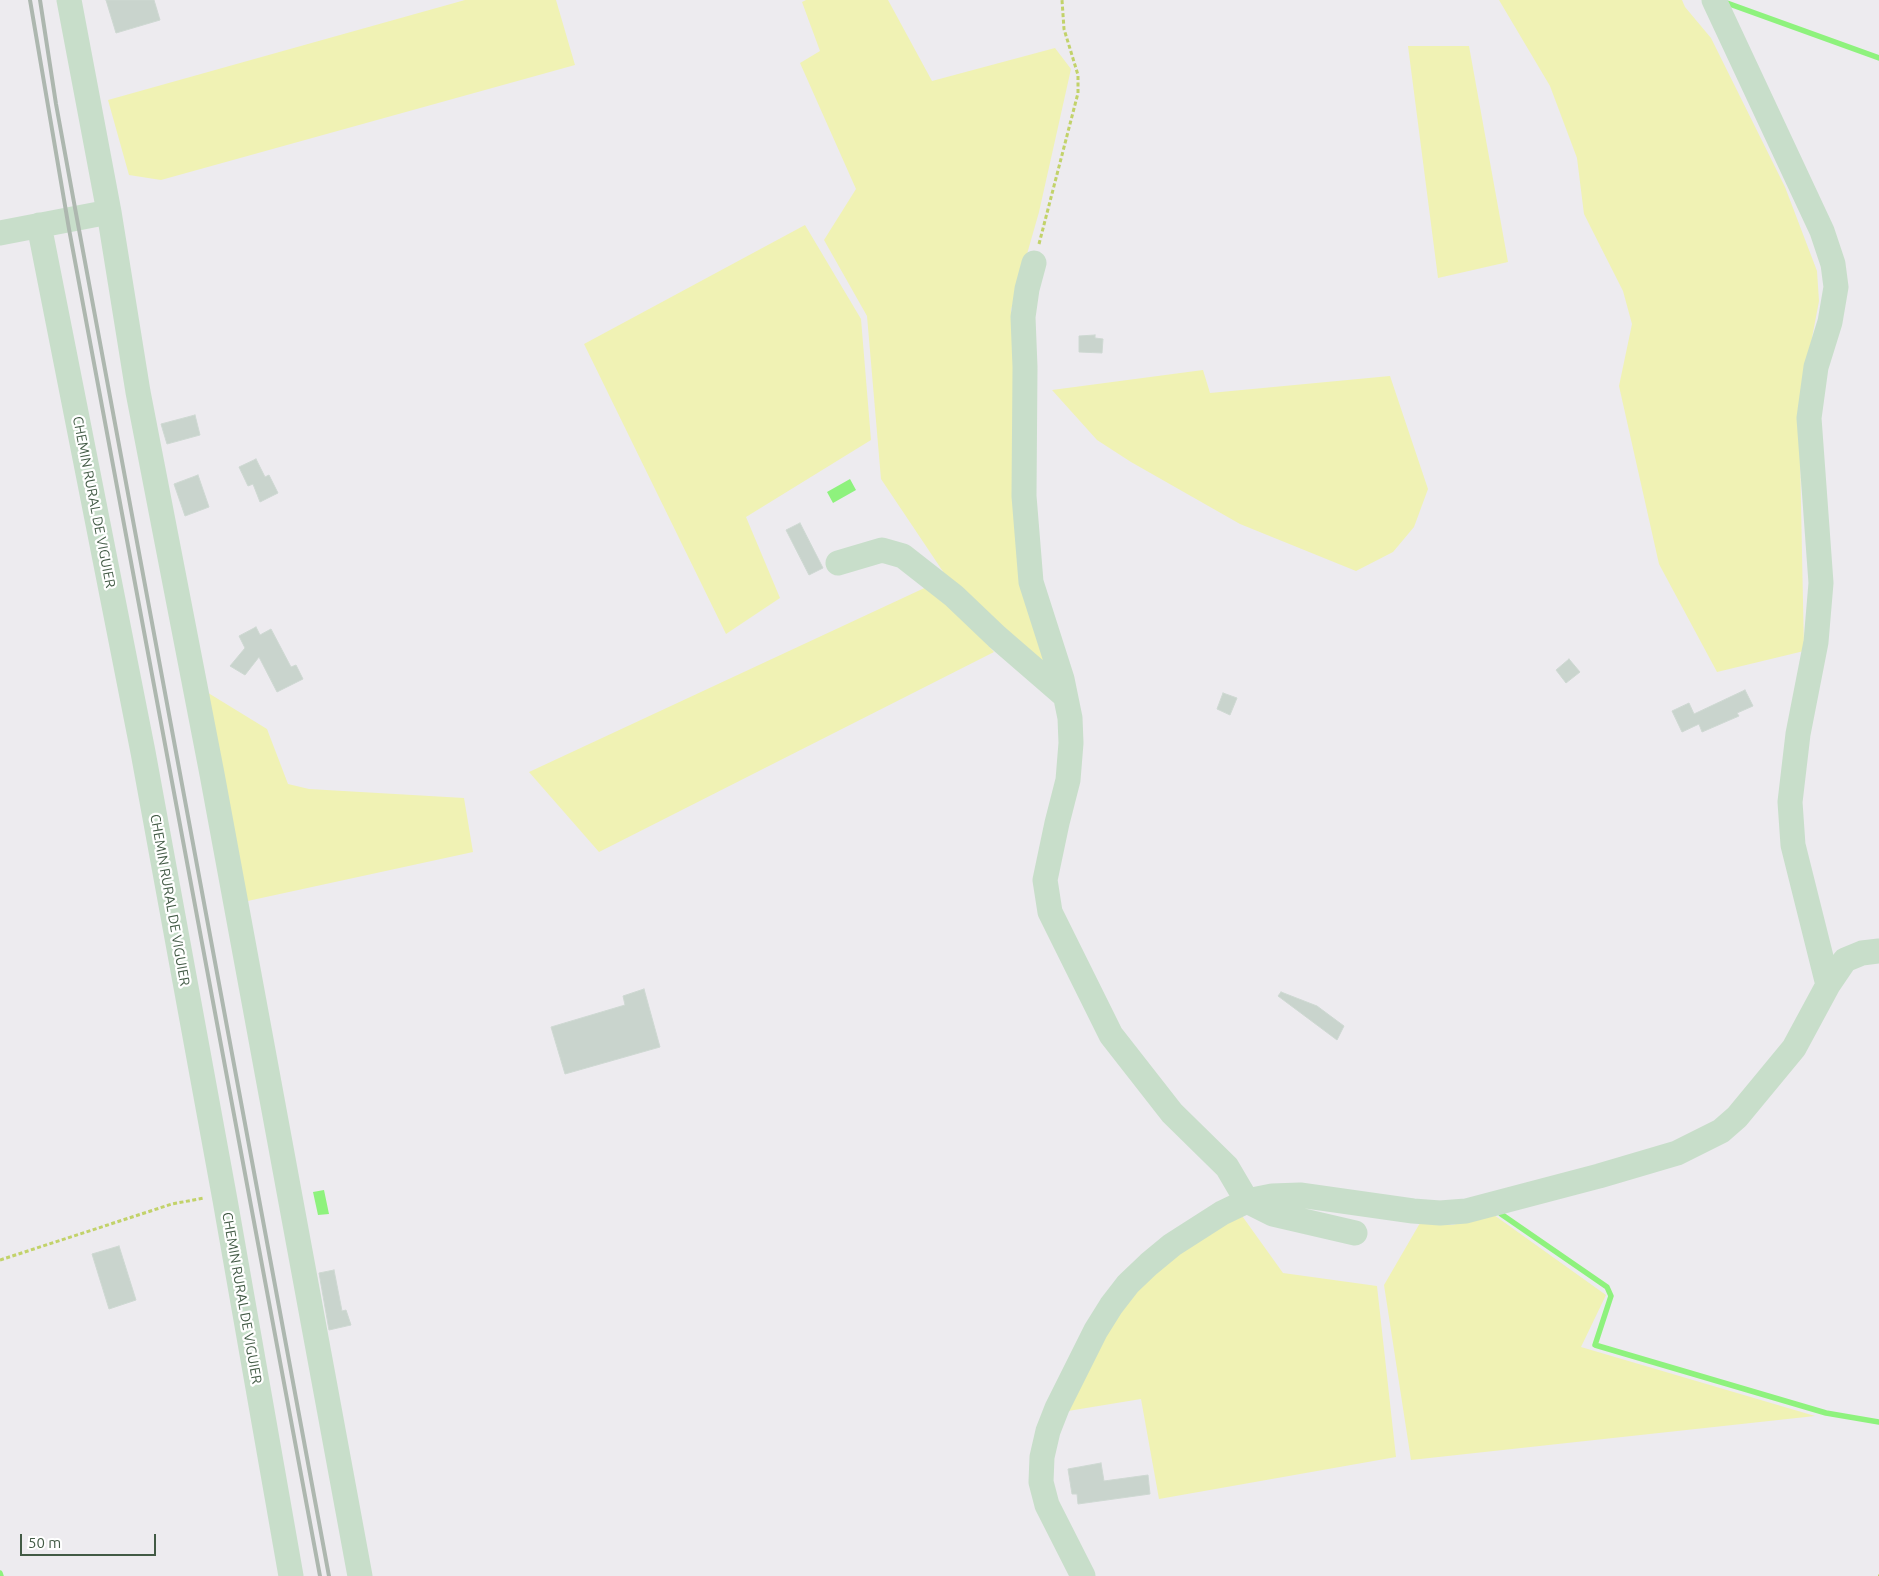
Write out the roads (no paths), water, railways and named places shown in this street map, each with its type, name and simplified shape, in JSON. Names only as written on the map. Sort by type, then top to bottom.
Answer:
[{"type":"street","points":[[69,0],[109,212],[138,392],[212,774],[360,1576]]},
{"type":"street","points":[[1714,0],[1822,231],[1833,264],[1836,287],[1830,322],[1816,367],[1809,418],[1821,583],[1816,642],[1798,734],[1790,802],[1792,845],[1828,985]]},
{"type":"street","points":[[0,234],[109,212]]},
{"type":"street","name":"CHEMIN RURAL DE VIGUIER","points":[[39,225],[144,762],[225,1200],[291,1576]]},
{"type":"street","points":[[1034,263],[1027,289],[1023,317],[1025,367],[1024,496],[1031,582],[1062,679],[1070,718],[1071,743],[1068,780],[1045,880],[1050,912],[1111,1035],[1172,1113],[1226,1167],[1247,1201],[1273,1214],[1355,1233]]},
{"type":"street","points":[[838,563],[882,550],[903,556],[954,596],[997,637],[1064,694]]},
{"type":"street","points":[[1083,1576],[1047,1505],[1041,1482],[1042,1457],[1048,1431],[1057,1408],[1096,1330],[1111,1306],[1128,1284],[1172,1245],[1222,1213],[1247,1201],[1272,1196],[1300,1195],[1413,1212],[1440,1213],[1466,1210],[1599,1176],[1677,1153],[1721,1131],[1737,1117],[1794,1048],[1828,985],[1845,960],[1862,953],[1879,951]]},
{"type":"waterway","points":[[1724,2],[1879,58]]},
{"type":"waterway","points":[[1501,1214],[1607,1287],[1611,1296],[1595,1345],[1826,1413],[1879,1422]]},
{"type":"railway","points":[[30,0],[69,229],[320,1576]]},
{"type":"railway","points":[[40,0],[75,208],[329,1576]]}]
